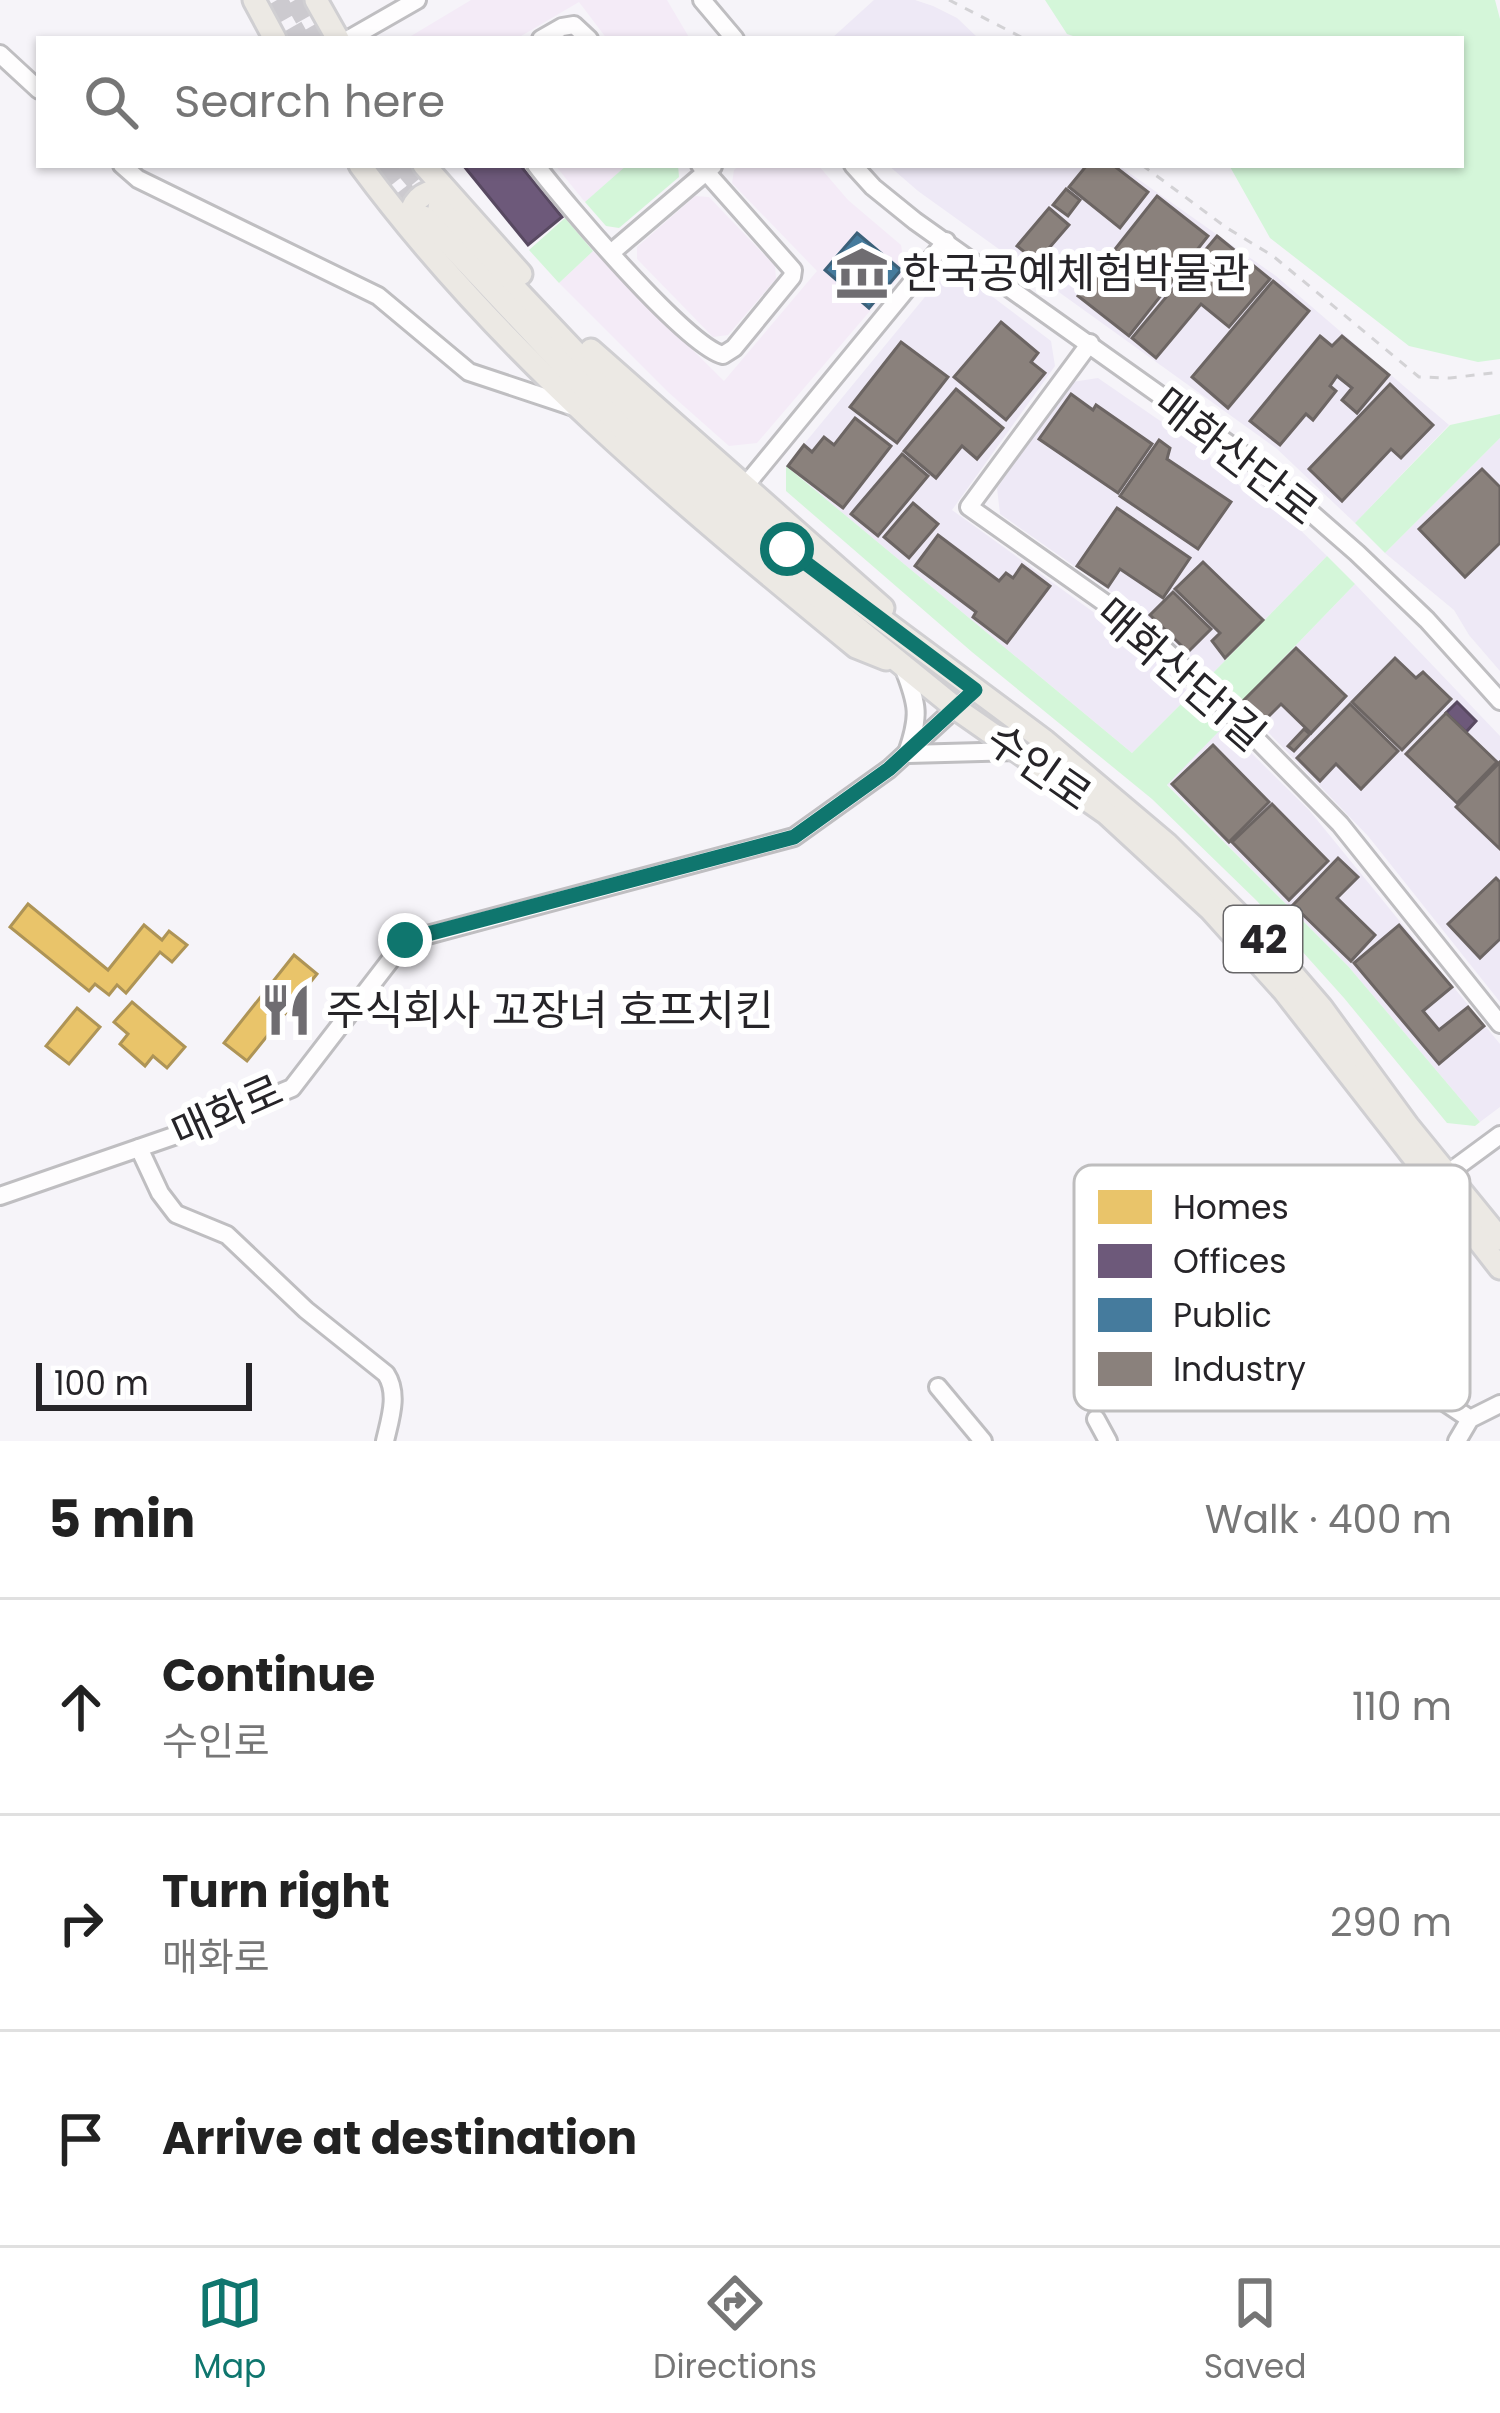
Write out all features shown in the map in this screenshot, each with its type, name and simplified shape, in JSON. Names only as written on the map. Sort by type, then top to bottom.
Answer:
[{"type":"main road","points":[[254,0],[272,36]]},
{"type":"main road","points":[[316,0],[336,36]]},
{"type":"main road","points":[[365,168],[429,210],[889,613],[909,655]]},
{"type":"main road","points":[[424,168],[429,210],[577,408],[698,517],[856,647],[909,655]]},
{"type":"main road","name":"수인로","points":[[429,210],[624,430],[751,542],[909,655],[975,690],[1112,794],[1260,936],[1321,1007],[1440,1165]]},
{"type":"main road","name":"수인로","points":[[909,655],[958,710],[1107,814],[1210,909],[1284,992],[1419,1165]]},
{"type":"main road","name":"수인로","points":[[1470,1202],[1500,1239]]},
{"type":"main road","name":"수인로","points":[[1470,1230],[1500,1268]]},
{"type":"street","points":[[354,36],[417,0]]},
{"type":"street","points":[[702,0],[732,36]]},
{"type":"street","points":[[546,36],[574,25],[587,36]]},
{"type":"street","points":[[0,54],[36,86]]},
{"type":"street","points":[[125,168],[138,179],[378,296],[469,372],[577,408]]},
{"type":"street","points":[[539,168],[710,352],[723,355],[734,348],[794,270],[708,168]]},
{"type":"street","points":[[612,252],[706,168]]},
{"type":"street","name":"매화산단로","points":[[856,168],[873,187],[946,241],[1247,457],[1357,553],[1500,701]]},
{"type":"street","points":[[746,486],[946,241]]},
{"type":"street","name":"매화산단1길","points":[[1090,343],[968,507],[1146,632],[1219,701],[1340,824],[1500,1024]]},
{"type":"street","points":[[909,655],[918,722],[907,754],[1018,752]]},
{"type":"street","name":"매화로","points":[[0,1196],[292,1088],[405,940],[794,837],[907,754],[975,690]]},
{"type":"street","points":[[1459,1165],[1500,1135]]},
{"type":"street","points":[[139,1148],[160,1193],[176,1214],[227,1235],[306,1310],[391,1380],[393,1404],[385,1441]]},
{"type":"street","points":[[938,1387],[983,1441]]},
{"type":"street","points":[[1457,1441],[1470,1419],[1500,1404]]},
{"type":"street","points":[[1458,1411],[1470,1419]]},
{"type":"street","points":[[1096,1419],[1108,1441]]},
{"type":"path","points":[[949,0],[1019,36]]},
{"type":"path","points":[[1146,168],[1273,256],[1419,376],[1500,372]]},
{"type":"shaded area","points":[[471,0],[667,0],[688,36],[605,36],[579,2],[521,36],[411,36]]},
{"type":"shaded area","points":[[874,0],[915,0],[957,18],[976,36],[834,36]]},
{"type":"shaded area","points":[[557,168],[624,168],[585,202]]},
{"type":"shaded area","points":[[821,168],[848,200],[901,245],[905,270],[757,443],[729,446],[559,283],[593,251],[724,381],[817,271],[732,183],[734,170]]},
{"type":"shaded area","points":[[891,168],[1122,168],[1276,276],[1449,425],[1355,523],[1276,448]]},
{"type":"shaded area","points":[[695,196],[709,197],[775,266],[776,279],[728,335],[713,337],[637,259],[637,247]]},
{"type":"shaded area","points":[[965,276],[1051,341],[1055,366],[952,510],[1135,642],[1191,694],[1132,753],[786,466],[938,281]]},
{"type":"shaded area","points":[[1098,378],[1201,449],[1327,556],[1211,675],[1147,617],[1000,514],[997,488],[1072,382]]},
{"type":"shaded area","points":[[1500,438],[1500,671],[1454,610],[1385,553]]},
{"type":"shaded area","points":[[1355,584],[1500,736],[1500,1002],[1368,836],[1240,703]]},
{"type":"shaded area","points":[[1224,726],[1309,810],[1500,1044],[1500,1107],[1480,1122],[1348,966],[1167,784]]},
{"type":"green space","points":[[1045,0],[1495,0],[1500,19],[1500,359],[1478,362],[1409,346],[1270,238],[1231,168],[1464,168],[1464,36],[1067,34]]},
{"type":"green space","points":[[624,168],[678,168],[679,177],[619,228],[606,226],[585,202]]},
{"type":"green space","points":[[565,218],[593,251],[559,283],[529,250]]},
{"type":"green space","points":[[1500,414],[1500,438],[1385,553],[1355,523],[1450,425]]},
{"type":"green space","points":[[786,466],[1132,753],[1191,694],[1224,726],[1167,785],[1348,966],[1480,1122],[1475,1126],[1447,1123],[1257,901],[1152,799],[786,491]]},
{"type":"green space","points":[[1327,556],[1355,584],[1240,703],[1211,675]]},
{"type":"building: Homes","points":[[28,904],[108,970],[144,925],[162,940],[169,931],[187,945],[172,962],[160,952],[126,993],[117,985],[109,995],[95,984],[89,991],[10,927]]},
{"type":"building: Homes","points":[[294,955],[317,974],[247,1061],[224,1043]]},
{"type":"building: Homes","points":[[132,1002],[185,1047],[167,1068],[153,1056],[145,1066],[120,1044],[128,1034],[114,1022]]},
{"type":"building: Homes","points":[[77,1008],[100,1027],[69,1064],[46,1046]]},
{"type":"building: Offices","points":[[465,168],[522,168],[562,217],[528,245]]},
{"type":"building: Offices","points":[[1457,702],[1476,721],[1466,732],[1446,713]]},
{"type":"building: Public","points":[[857,233],[901,270],[869,308],[825,270]]},
{"type":"building: Industry","points":[[1085,168],[1117,168],[1148,192],[1120,228],[1069,187]]},
{"type":"building: Industry","points":[[1066,189],[1080,200],[1068,216],[1053,205]]},
{"type":"building: Industry","points":[[1157,196],[1208,236],[1129,336],[1078,296]]},
{"type":"building: Industry","points":[[1049,208],[1069,225],[1037,262],[1017,246]]},
{"type":"building: Industry","points":[[1217,236],[1270,279],[1229,327],[1201,304],[1156,358],[1132,338]]},
{"type":"building: Industry","points":[[1273,281],[1309,311],[1228,408],[1192,377]]},
{"type":"building: Industry","points":[[1001,322],[1038,353],[1031,362],[1045,373],[1006,420],[954,377]]},
{"type":"building: Industry","points":[[1320,336],[1332,346],[1342,336],[1389,375],[1357,413],[1342,400],[1352,388],[1337,376],[1330,386],[1336,391],[1313,420],[1306,414],[1280,445],[1250,421]]},
{"type":"building: Industry","points":[[901,342],[948,377],[897,443],[850,407]]},
{"type":"building: Industry","points":[[1390,384],[1433,425],[1401,458],[1391,449],[1342,501],[1309,469]]},
{"type":"building: Industry","points":[[956,389],[1003,428],[977,459],[962,446],[936,478],[904,451]]},
{"type":"building: Industry","points":[[1071,394],[1093,410],[1096,405],[1152,444],[1118,493],[1039,439]]},
{"type":"building: Industry","points":[[855,418],[891,446],[843,508],[788,466],[804,445],[812,452],[824,437],[834,445]]},
{"type":"building: Industry","points":[[1159,440],[1170,448],[1167,459],[1231,502],[1198,549],[1120,496]]},
{"type":"building: Industry","points":[[902,454],[928,476],[878,536],[851,514]]},
{"type":"building: Industry","points":[[1482,469],[1500,487],[1500,543],[1465,577],[1419,529]]},
{"type":"building: Industry","points":[[913,503],[938,524],[909,558],[884,537]]},
{"type":"building: Industry","points":[[1117,508],[1190,558],[1163,598],[1120,569],[1108,587],[1077,566]]},
{"type":"building: Industry","points":[[938,535],[999,581],[1006,573],[1013,578],[1022,565],[1050,586],[1007,643],[973,617],[976,612],[915,566]]},
{"type":"building: Industry","points":[[1203,562],[1263,620],[1225,658],[1212,641],[1220,633],[1175,589]]},
{"type":"building: Industry","points":[[1173,592],[1211,629],[1188,652],[1150,615]]},
{"type":"building: Industry","points":[[1296,648],[1346,696],[1311,733],[1281,704],[1262,723],[1241,703]]},
{"type":"building: Industry","points":[[1395,658],[1416,678],[1423,672],[1451,699],[1402,750],[1352,702]]},
{"type":"building: Industry","points":[[1350,704],[1398,751],[1361,789],[1336,764],[1320,781],[1297,758]]},
{"type":"building: Industry","points":[[1446,713],[1497,762],[1457,803],[1406,754]]},
{"type":"building: Industry","points":[[1304,729],[1310,734],[1294,751],[1288,746]]},
{"type":"building: Industry","points":[[1213,745],[1269,802],[1229,842],[1172,784]]},
{"type":"building: Industry","points":[[1500,762],[1500,849],[1456,807]]},
{"type":"building: Industry","points":[[1272,804],[1328,861],[1289,900],[1232,842]]},
{"type":"building: Industry","points":[[1338,858],[1358,877],[1337,898],[1375,935],[1351,961],[1293,905]]},
{"type":"building: Industry","points":[[1496,878],[1500,882],[1500,939],[1480,958],[1448,924]]},
{"type":"building: Industry","points":[[1399,925],[1452,987],[1423,1011],[1439,1030],[1468,1007],[1484,1026],[1439,1064],[1354,963]]},
{"type":"tunnel","points":[[277,0],[297,36]]},
{"type":"tunnel","points":[[295,0],[315,36]]},
{"type":"tunnel","points":[[385,168],[423,216]]},
{"type":"tunnel","points":[[406,168],[438,207]]},
{"type":"place","name":"한국공예체험박물관","points":[[862,273]]},
{"type":"place","name":"주식회사 꼬장녀 호프치킨","points":[[286,1010]]},
{"type":"route","points":[[405,940],[794,837],[889,769],[975,690],[787,549]]}]
